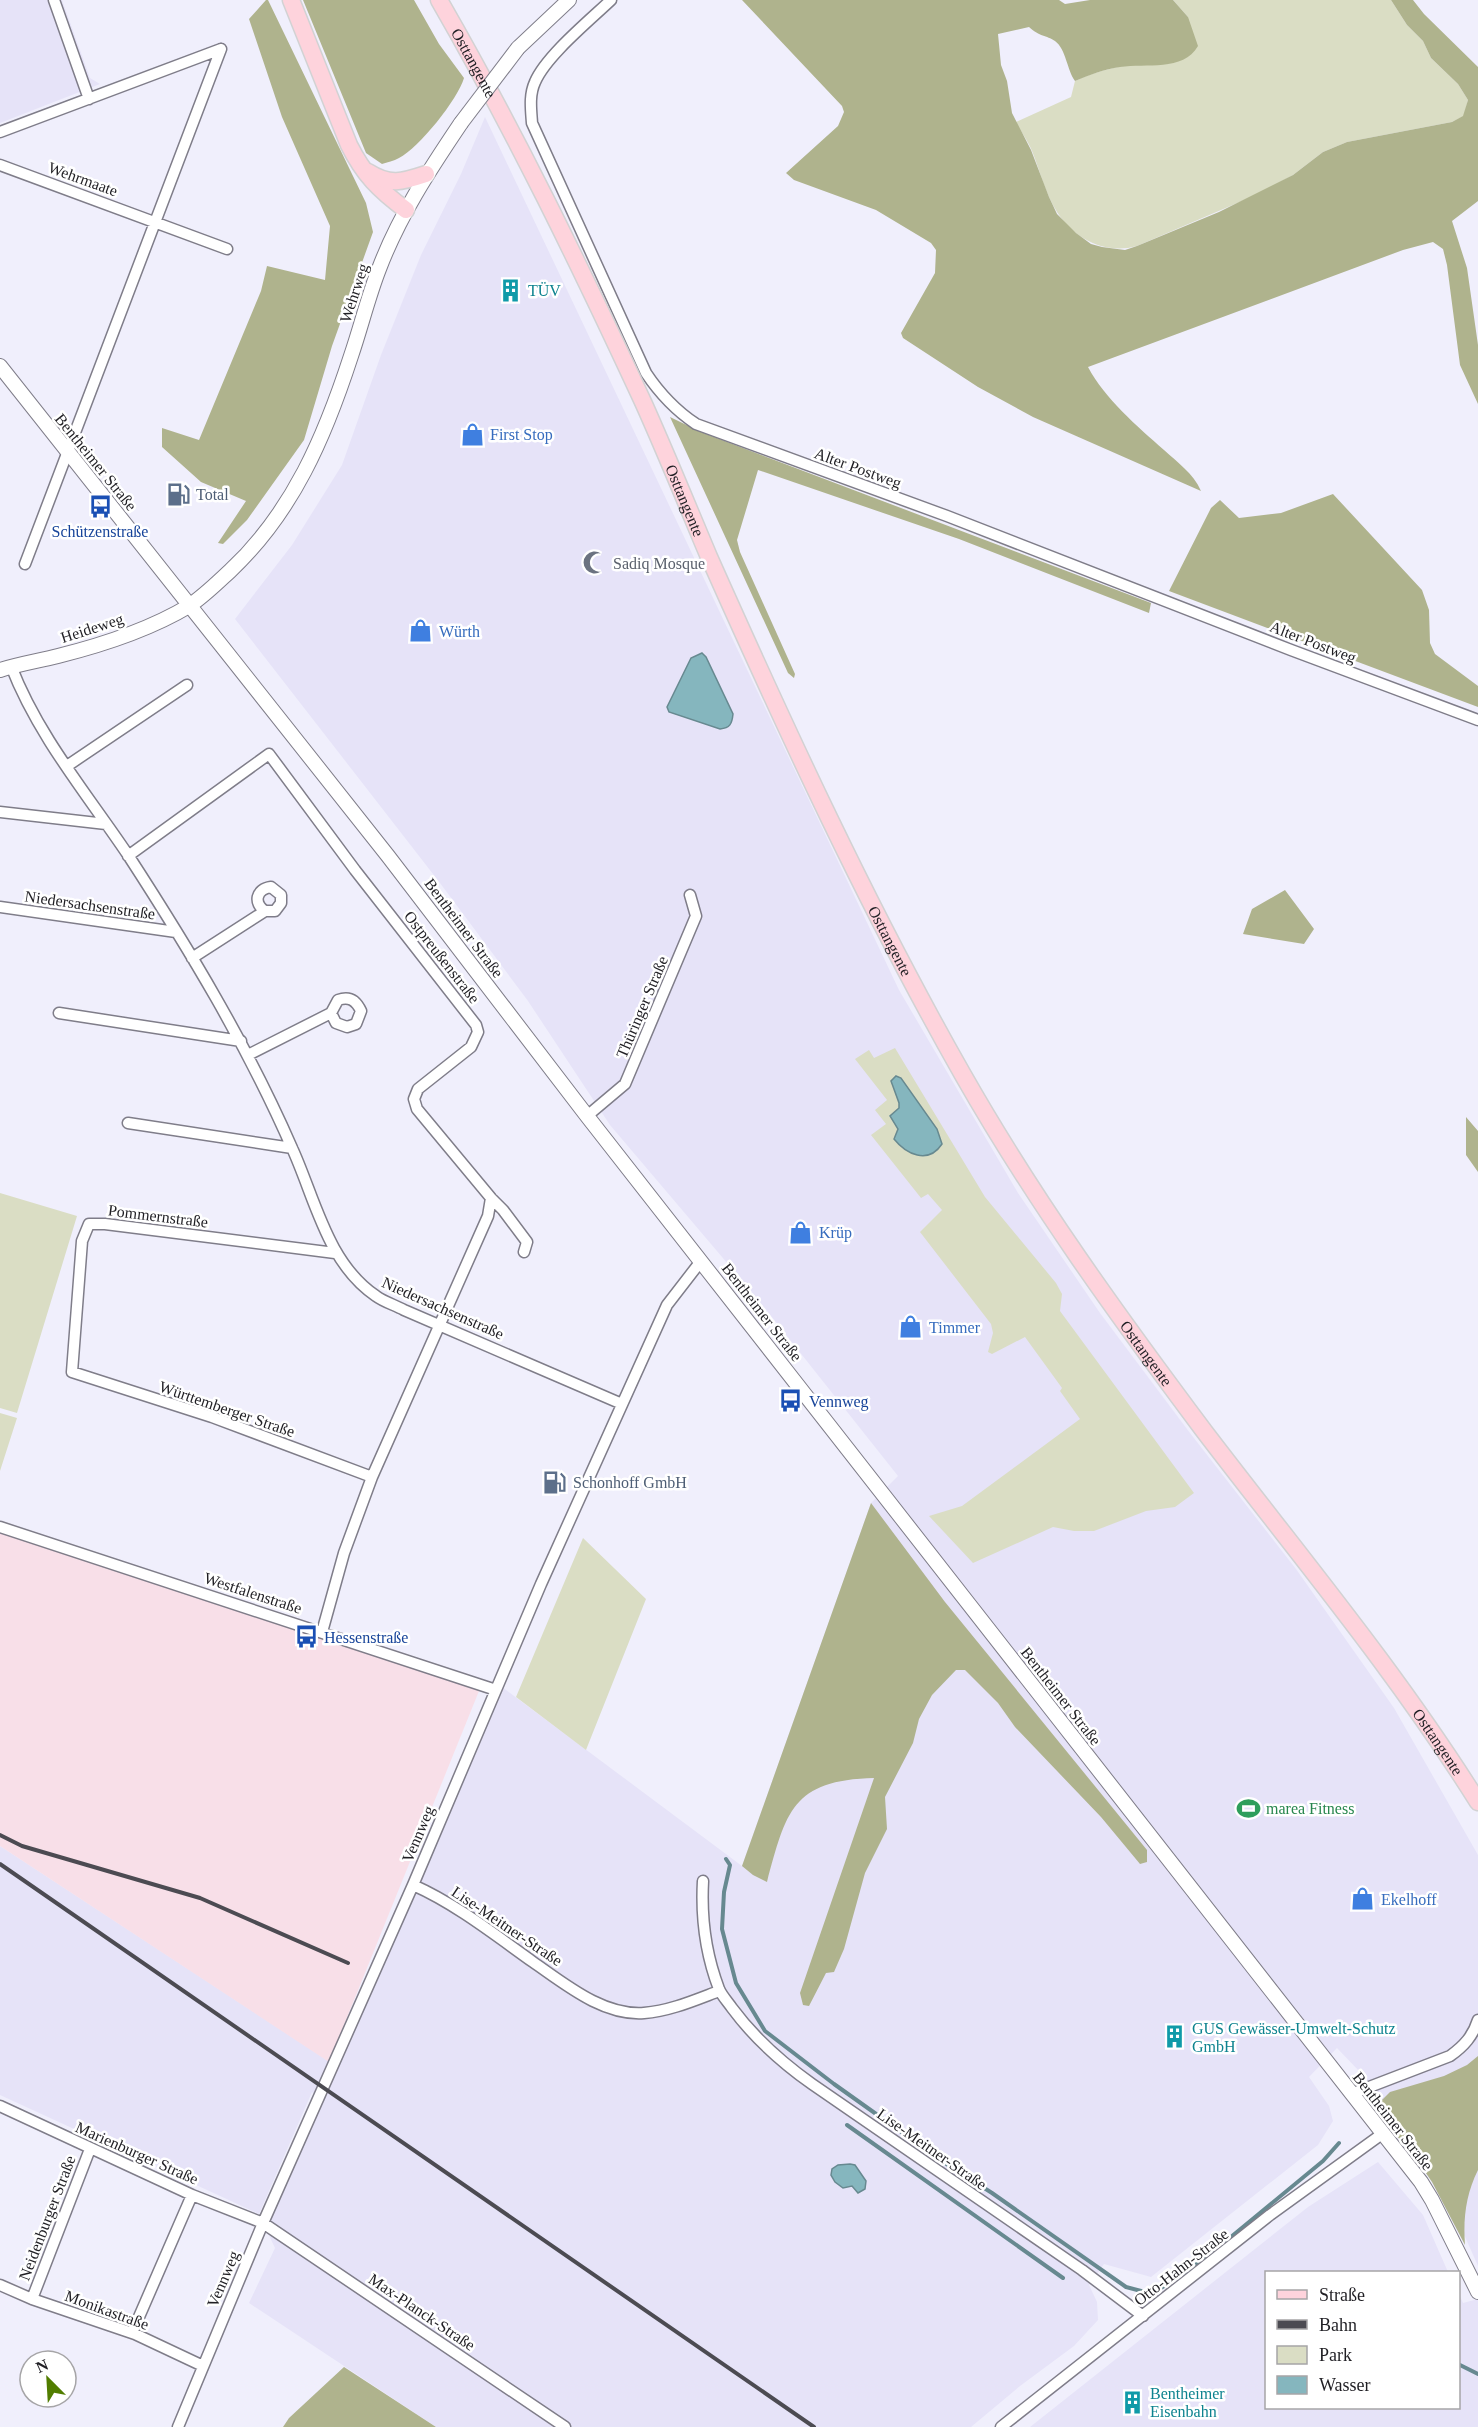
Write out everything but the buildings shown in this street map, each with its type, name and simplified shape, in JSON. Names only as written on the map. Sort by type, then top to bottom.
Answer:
[{"type":"main road","points":[[291,0],[360,167],[374,184],[406,210]]},
{"type":"main road","name":"Osttangente","points":[[439,0],[522,151],[645,407],[710,558],[844,850],[908,975],[965,1078],[1034,1191],[1115,1310],[1366,1640],[1448,1754],[1478,1802]]},
{"type":"main road","points":[[360,167],[381,180],[398,182],[426,174]]},
{"type":"street","points":[[54,0],[89,99]]},
{"type":"street","name":"Wehrweg","points":[[190,605],[214,587],[246,556],[278,518],[300,481],[320,443],[351,358],[379,268],[426,174],[461,123],[518,48],[569,0]]},
{"type":"street","name":"Alter Postweg","points":[[611,0],[544,66],[535,80],[531,94],[532,123],[646,373],[657,389],[677,410],[696,424],[958,520],[1478,720]]},
{"type":"street","points":[[0,132],[221,49],[25,564]]},
{"type":"street","name":"Wehrmaate","points":[[0,165],[227,249]]},
{"type":"street","name":"Bentheimer Straße","points":[[0,366],[388,856],[587,1116],[1421,2182],[1478,2292]]},
{"type":"street","name":"Heideweg","points":[[5,668],[98,644],[157,622],[190,605]]},
{"type":"street","name":"Niedersachsenstraße","points":[[5,668],[128,856],[241,1041],[292,1148],[335,1253],[356,1278],[376,1296],[622,1404]]},
{"type":"street","points":[[67,766],[187,685]]},
{"type":"street","name":"Ostpreußenstraße","points":[[128,856],[269,754],[355,870],[476,1025],[478,1032],[471,1047],[418,1089],[414,1099],[417,1109],[491,1198]]},
{"type":"street","points":[[0,812],[106,824]]},
{"type":"street","name":"Thüringer Straße","points":[[587,1116],[625,1084],[696,916],[690,895]]},
{"type":"street","name":"Niedersachsenstraße","points":[[0,907],[176,932]]},
{"type":"street","points":[[192,958],[265,911]]},
{"type":"street","points":[[248,1055],[331,1012]]},
{"type":"street","points":[[59,1013],[241,1041]]},
{"type":"street","points":[[128,1123],[292,1148]]},
{"type":"street","points":[[491,1198],[527,1242],[524,1252]]},
{"type":"street","points":[[322,1632],[344,1553],[372,1477],[488,1216],[491,1198]]},
{"type":"street","name":"Pommernstraße","points":[[72,1372],[82,1241],[89,1224],[105,1224],[335,1253]]},
{"type":"street","name":"Vennweg","points":[[178,2427],[263,2223],[622,1404],[667,1305],[700,1261]]},
{"type":"street","name":"Württemberger Straße","points":[[72,1372],[212,1417],[372,1477]]},
{"type":"street","name":"Westfalenstraße","points":[[0,1527],[496,1690]]},
{"type":"street","name":"Lise-Meitner-Straße","points":[[703,1881],[702,1915],[720,1991],[756,2038],[776,2058],[1108,2288],[1143,2316]]},
{"type":"street","name":"Lise-Meitner-Straße","points":[[413,1885],[449,1904],[585,1996],[612,2009],[645,2013],[686,2004],[720,1991]]},
{"type":"street","points":[[1352,2094],[1450,2056],[1471,2037],[1478,2019]]},
{"type":"street","name":"Marienburger Straße","points":[[0,2106],[192,2195],[263,2223]]},
{"type":"street","name":"Otto-Hahn-Straße","points":[[1001,2427],[1270,2216],[1382,2134]]},
{"type":"street","name":"Neidenburger Straße","points":[[32,2299],[90,2149]]},
{"type":"street","points":[[132,2333],[192,2195]]},
{"type":"street","name":"Max-Planck-Straße","points":[[263,2223],[565,2427]]},
{"type":"street","name":"Monikastraße","points":[[0,2285],[32,2299],[132,2333],[203,2366]]},
{"type":"shaded area","points":[[0,0],[62,0],[90,78],[100,84],[0,123]]},
{"type":"shaded area","points":[[485,117],[899,990],[1018,1193],[1100,1313],[1296,1569],[1394,1708],[1478,1855],[1478,2266],[1450,2203],[1403,2144],[1360,2072],[1337,2048],[1309,2077],[1329,2106],[1333,2121],[1318,2145],[1151,2277],[1104,2264],[1089,2285],[1097,2302],[1098,2320],[1074,2346],[1020,2386],[971,2427],[436,2427],[249,2303],[275,2248],[263,2223],[318,2098],[312,2092],[259,2214],[0,2095],[0,1846],[333,2064],[502,1687],[742,1866],[871,1503],[898,1476],[756,1297],[610,1125],[528,1001],[440,883],[235,619],[292,545],[342,465],[381,355],[421,255],[461,174]]},
{"type":"shaded area","points":[[0,1530],[479,1691],[329,2062],[0,1846]]},
{"type":"shaded area","points":[[1378,2162],[1423,2215],[1448,2271],[1265,2271],[1265,2409],[1460,2409],[1460,2296],[1463,2303],[1478,2299],[1478,2427],[1030,2427],[1308,2207]]},
{"type":"green space","points":[[266,0],[366,203],[373,232],[332,346],[304,440],[247,520],[223,544],[218,543],[246,501],[201,482],[162,447],[162,428],[199,440],[261,291],[267,266],[325,280],[330,226],[282,117],[249,19]]},
{"type":"green space","points":[[303,0],[414,0],[439,44],[464,78],[454,98],[437,122],[407,153],[382,164],[366,153]]},
{"type":"green space","points":[[742,0],[1059,0],[1065,4],[1090,0],[1173,0],[1188,17],[1198,46],[1183,60],[1174,63],[1114,68],[1075,81],[1062,49],[1055,41],[1036,33],[1029,27],[998,34],[1001,65],[1007,81],[1012,113],[1031,150],[1057,214],[1091,244],[1125,250],[1219,212],[1293,175],[1323,152],[1347,142],[1452,122],[1463,116],[1468,100],[1458,84],[1431,58],[1423,41],[1407,25],[1391,0],[1413,0],[1424,14],[1478,67],[1478,201],[1452,221],[1467,268],[1478,345],[1478,404],[1460,365],[1443,249],[1433,242],[1403,250],[1088,367],[1112,401],[1185,469],[1201,491],[1033,417],[978,387],[903,338],[901,333],[935,273],[936,250],[931,243],[876,210],[794,180],[786,173],[838,126],[844,112],[842,106]]},
{"type":"green space","points":[[1173,0],[1391,0],[1407,25],[1423,41],[1431,58],[1458,84],[1468,100],[1464,116],[1452,122],[1347,142],[1323,152],[1293,175],[1256,195],[1137,246],[1114,248],[1092,242],[1072,230],[1057,212],[1030,147],[1016,122],[1071,97],[1075,81],[1086,76],[1133,65],[1169,64],[1188,17]]},
{"type":"green space","points":[[670,417],[701,432],[1151,603],[1149,613],[959,539],[758,470],[737,540],[740,552],[795,674],[794,678],[788,673]]},
{"type":"green space","points":[[1333,494],[1422,590],[1429,610],[1430,643],[1435,654],[1478,686],[1478,707],[1169,591],[1211,508],[1220,500],[1239,518],[1281,513]]},
{"type":"green space","points":[[1285,890],[1314,929],[1304,944],[1243,934],[1252,909]]},
{"type":"green space","points":[[895,1048],[985,1197],[1056,1283],[1062,1294],[1060,1311],[1194,1493],[1175,1507],[1146,1511],[1094,1531],[1074,1531],[1053,1527],[973,1563],[929,1516],[962,1506],[1080,1419],[1060,1391],[1062,1388],[1025,1337],[992,1354],[988,1352],[993,1333],[991,1324],[920,1232],[942,1210],[928,1194],[921,1198],[871,1135],[886,1124],[875,1110],[887,1100],[855,1059],[869,1050],[874,1058]]},
{"type":"green space","points":[[1466,1117],[1478,1131],[1478,1172],[1466,1155]]},
{"type":"green space","points":[[0,1193],[77,1216],[17,1413],[0,1408]]},
{"type":"green space","points":[[0,1413],[17,1418],[0,1471]]},
{"type":"green space","points":[[871,1503],[945,1602],[1147,1850],[1147,1862],[1140,1864],[1101,1817],[1015,1727],[998,1703],[965,1670],[956,1670],[932,1695],[919,1719],[913,1743],[885,1797],[887,1829],[865,1873],[844,1949],[834,1972],[826,1973],[809,2006],[803,2005],[800,1993],[874,1778],[847,1780],[825,1785],[809,1793],[797,1804],[780,1837],[767,1882],[742,1866]]},
{"type":"green space","points":[[583,1538],[646,1599],[586,1750],[516,1697]]},
{"type":"green space","points":[[1478,2056],[1478,2170],[1466,2206],[1465,2245],[1432,2182],[1415,2157],[1390,2128],[1380,2109],[1382,2100],[1390,2092],[1444,2076],[1467,2065]]},
{"type":"green space","points":[[344,2367],[436,2427],[283,2427],[289,2418]]},
{"type":"water","points":[[702,653],[733,714],[730,725],[726,728],[720,729],[669,712],[667,707],[691,658]]},
{"type":"water","points":[[896,1076],[901,1078],[937,1129],[942,1144],[930,1154],[924,1156],[911,1153],[894,1139],[898,1129],[890,1116],[899,1108],[899,1103],[891,1081]]},
{"type":"water","points":[[838,2165],[855,2165],[866,2181],[865,2189],[858,2193],[852,2186],[843,2188],[835,2182],[831,2175],[832,2169]]},
{"type":"waterway","points":[[726,1859],[730,1865],[724,1892],[722,1929],[736,1983],[765,2031],[834,2084],[945,2163],[992,2193],[1126,2287],[1145,2292],[1161,2288],[1203,2260],[1323,2161],[1339,2143]]},
{"type":"waterway","points":[[847,2125],[1063,2278]]},
{"type":"waterway","points":[[1460,2365],[1478,2374]]},
{"type":"railway","points":[[0,1835],[22,1846],[200,1898],[348,1963]]},
{"type":"railway","points":[[0,1864],[814,2427]]},
{"type":"place","name":"TÜV","points":[[510,290]]},
{"type":"place","name":"First Stop","points":[[472,434]]},
{"type":"place","name":"Total","points":[[178,494]]},
{"type":"place","name":"Schützenstraße","points":[[100,506]]},
{"type":"place","name":"Sadiq Mosque","points":[[595,563]]},
{"type":"place","name":"Würth","points":[[421,631]]},
{"type":"place","name":"Krüp","points":[[801,1232]]},
{"type":"place","name":"Timmer","points":[[911,1327]]},
{"type":"place","name":"Vennweg","points":[[791,1401]]},
{"type":"place","name":"Schonhoff GmbH","points":[[555,1482]]},
{"type":"place","name":"Hessenstraße","points":[[306,1637]]},
{"type":"place","name":"marea Fitness","points":[[1248,1808]]},
{"type":"place","name":"Ekelhoff","points":[[1363,1899]]},
{"type":"place","name":"GUS Gewässer-Umwelt-Schutz GmbH","points":[[1174,2037]]},
{"type":"place","name":"Bentheimer Eisenbahn","points":[[1132,2402]]}]
